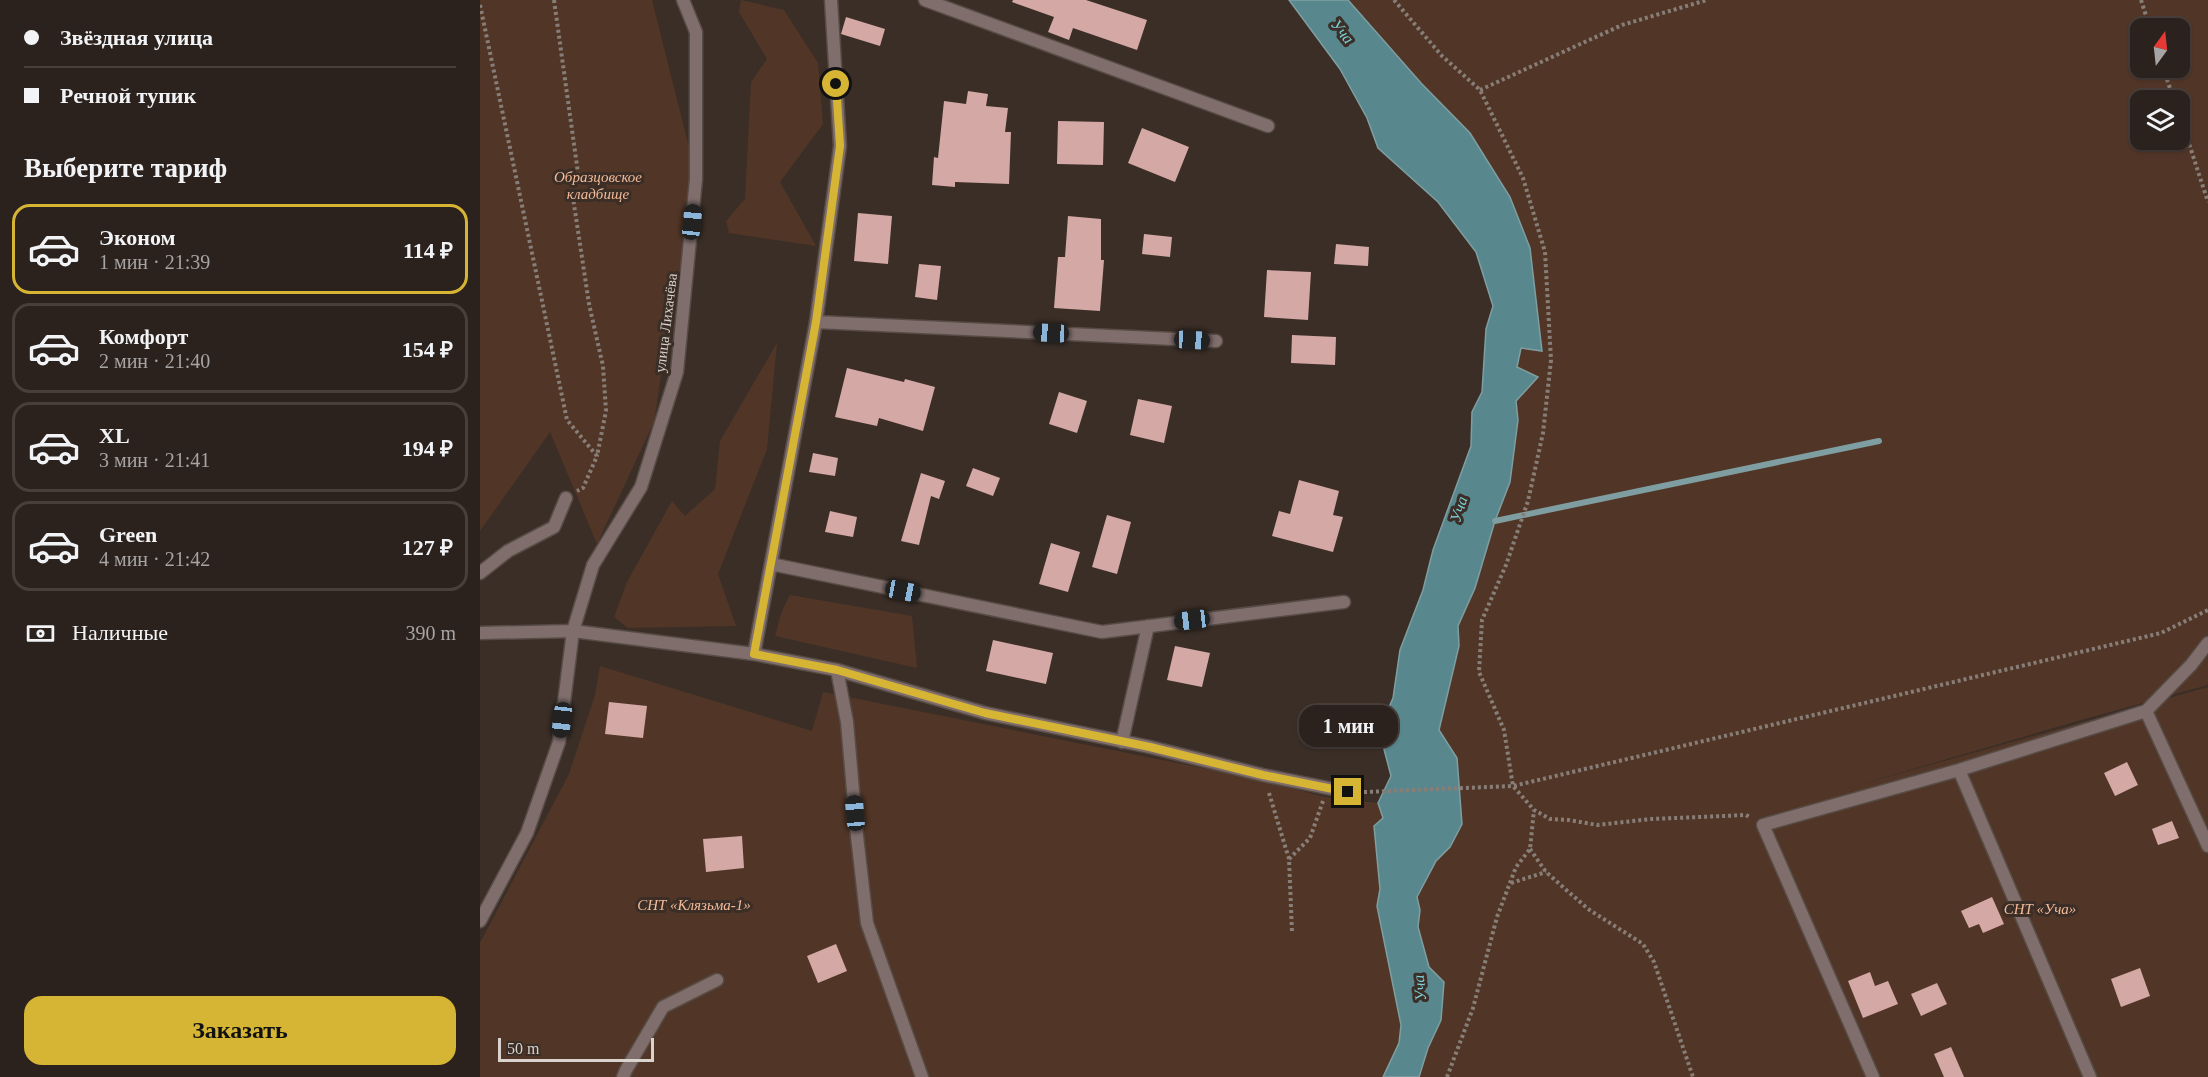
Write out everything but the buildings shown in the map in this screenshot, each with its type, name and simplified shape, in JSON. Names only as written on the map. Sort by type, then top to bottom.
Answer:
[{"type":"street","name":"улица Лихачёва","points":[[480,921],[527,833],[560,742],[573,631],[593,565],[641,487],[677,372],[696,179],[696,32],[683,0]]},
{"type":"street","points":[[754,654],[816,322],[840,146],[831,0]]},
{"type":"street","points":[[925,0],[1268,126]]},
{"type":"street","points":[[816,322],[1216,341]]},
{"type":"street","points":[[480,573],[508,551],[554,527],[566,498]]},
{"type":"street","points":[[771,564],[1102,632],[1344,602]]},
{"type":"street","points":[[1122,741],[1148,626]]},
{"type":"street","points":[[480,633],[573,631],[754,654],[837,670],[985,713],[1348,792]]},
{"type":"street","points":[[1873,1077],[1763,825],[1959,770],[2146,711],[2191,665],[2208,643]]},
{"type":"street","points":[[837,670],[847,722],[867,923],[922,1077]]},
{"type":"street","points":[[2146,711],[2208,846]]},
{"type":"street","points":[[1959,770],[2090,1077]]},
{"type":"street","points":[[623,1077],[663,1007],[717,980]]},
{"type":"path","points":[[554,0],[578,173],[572,191],[589,304],[603,366],[606,411],[597,456],[583,488],[566,498]]},
{"type":"path","points":[[1394,0],[1442,56],[1480,90],[1523,178],[1545,252],[1550,349],[1543,432],[1528,501],[1506,565],[1482,620],[1479,672],[1504,730],[1513,786],[1534,810],[1550,819],[1597,825],[1651,819],[1746,815],[1763,825]]},
{"type":"path","points":[[1480,90],[1622,25],[1707,0]]},
{"type":"path","points":[[2141,0],[2147,18]]},
{"type":"path","points":[[480,5],[567,420],[597,456]]},
{"type":"path","points":[[2190,147],[2208,202]]},
{"type":"path","points":[[1348,792],[1462,790],[1513,786],[2161,633],[2208,610]]},
{"type":"path","points":[[1263,775],[1289,859],[1292,932]]},
{"type":"path","points":[[1289,859],[1310,838],[1328,789]]},
{"type":"path","points":[[1447,1077],[1473,1008],[1497,917],[1516,867],[1530,849],[1534,810]]},
{"type":"path","points":[[1530,849],[1546,872],[1588,909],[1643,944],[1654,962],[1693,1077]]},
{"type":"path","points":[[1511,883],[1546,872]]},
{"type":"green space","name":"Образцовское кладбище","points":[[480,0],[652,0],[701,195],[675,284],[654,422],[597,544],[550,432],[480,531]]},
{"type":"green space","points":[[741,0],[784,10],[818,63],[823,124],[780,182],[816,246],[729,233],[726,221],[745,199],[751,82],[767,59],[739,12]]},
{"type":"green space","name":"СНТ «Уча»","points":[[1348,0],[2208,0],[2208,685],[1848,788],[2208,687],[2208,1077],[1419,1077],[1444,982],[1429,967],[1418,927],[1420,910],[1417,897],[1436,861],[1450,847],[1462,824],[1457,758],[1439,731],[1459,646],[1458,626],[1475,588],[1495,521],[1510,482],[1518,420],[1516,401],[1537,378],[1517,367],[1520,348],[1542,351],[1470,133],[1421,83]]},
{"type":"green space","points":[[777,343],[767,449],[718,574],[736,626],[628,628],[614,617],[627,582],[672,501],[685,516],[715,489],[720,441]]},
{"type":"green space","points":[[790,595],[912,616],[917,668],[775,636],[782,611]]},
{"type":"green space","name":"СНТ «Клязьма-1»","points":[[600,666],[812,731],[823,692],[1257,779],[1325,797],[1378,803],[1384,818],[1374,826],[1380,889],[1377,906],[1401,1025],[1399,1043],[1383,1077],[480,1077],[480,943],[569,774],[595,695]]},
{"type":"water","name":"Уча","points":[[1289,0],[1348,0],[1421,83],[1470,133],[1510,197],[1530,248],[1542,351],[1521,348],[1517,367],[1538,377],[1516,401],[1518,420],[1510,482],[1495,521],[1475,588],[1458,626],[1459,646],[1439,730],[1457,758],[1462,824],[1450,847],[1436,861],[1417,897],[1420,910],[1418,927],[1429,967],[1444,982],[1441,1020],[1428,1048],[1419,1077],[1383,1077],[1399,1043],[1401,1025],[1377,906],[1380,889],[1374,826],[1383,818],[1378,803],[1391,776],[1379,730],[1393,698],[1400,650],[1423,590],[1433,550],[1471,446],[1472,412],[1482,392],[1486,329],[1493,306],[1476,252],[1438,202],[1378,148],[1367,118],[1340,69]]},
{"type":"waterway","points":[[1495,521],[1879,441]]},
{"type":"route","points":[[836,84],[840,146],[816,322],[754,654],[837,670],[985,713],[1150,747],[1263,775],[1348,792]]}]
